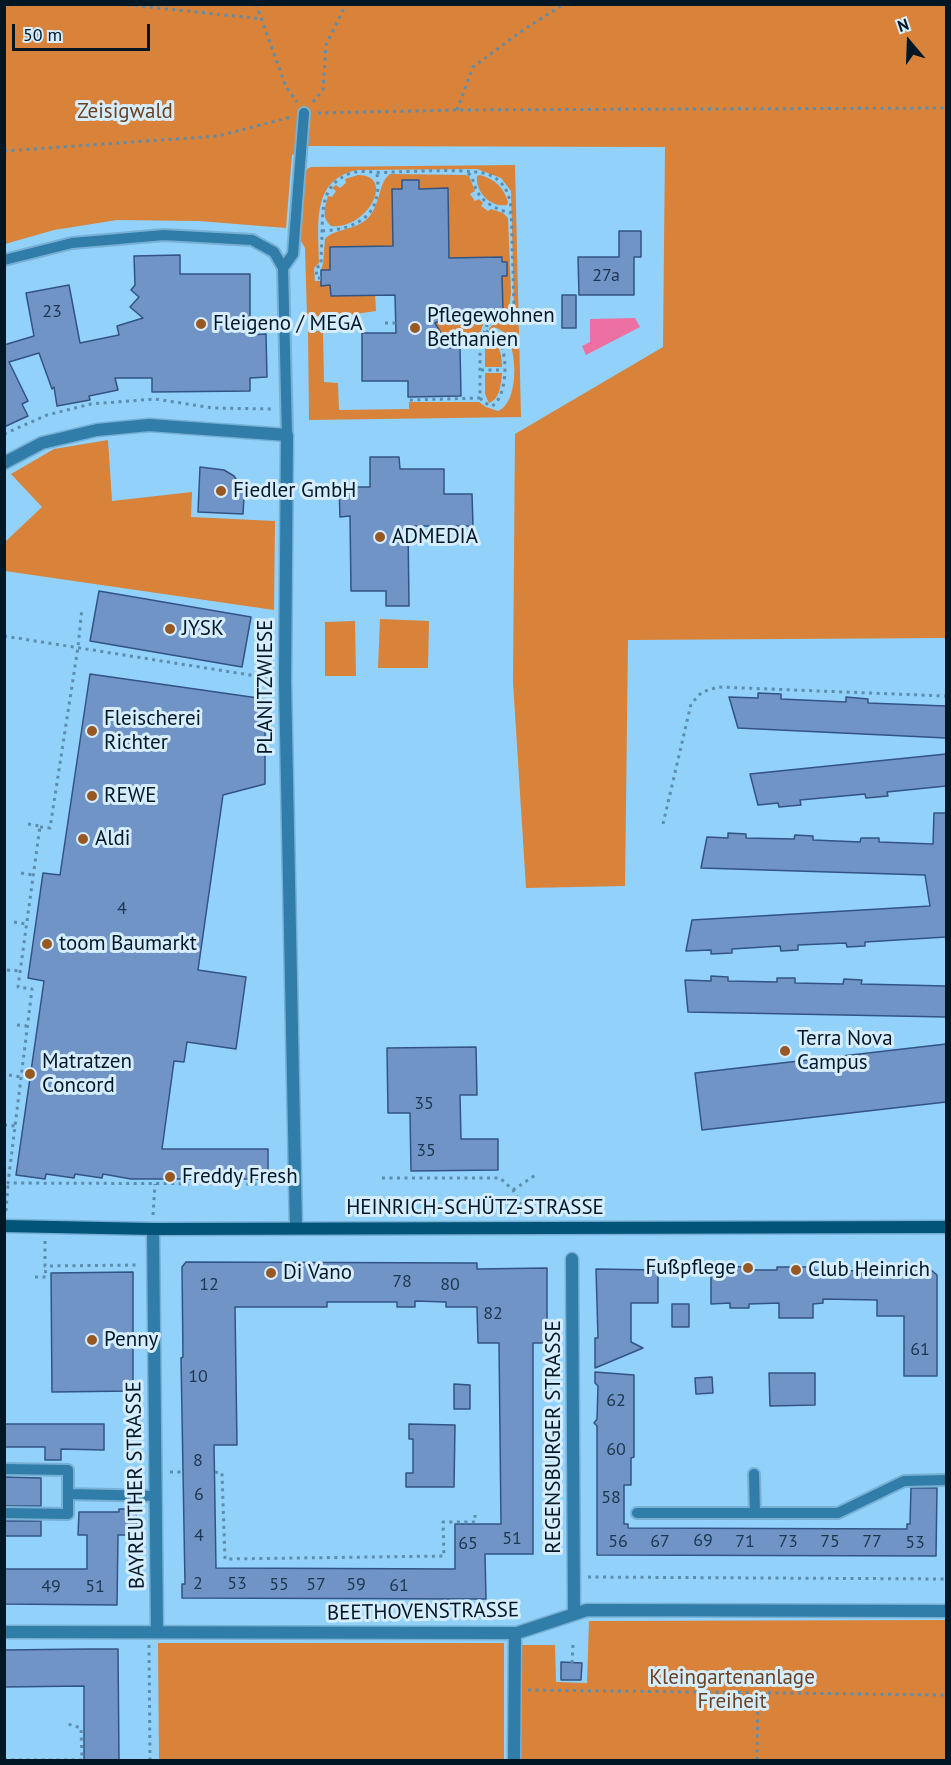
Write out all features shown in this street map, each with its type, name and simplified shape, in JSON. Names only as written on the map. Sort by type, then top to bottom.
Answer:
[{"type":"main road","name":"HEINRICH-SCHÜTZ-STRASSE","points":[[5,1226],[153,1229],[946,1227]]},
{"type":"street","points":[[4,463],[42,443],[97,430],[149,425],[287,435]]},
{"type":"street","name":"PLANITZWIESE","points":[[287,435],[285,681],[296,1228]]},
{"type":"street","name":"BAYREUTHER STRASSE","points":[[153,1229],[156,1496],[153,1632]]},
{"type":"street","name":"REGENSBURGER STRASSE","points":[[572,1259],[574,1614]]},
{"type":"street","name":"BEETHOVENSTRASSE","points":[[4,1632],[515,1633],[587,1610],[946,1611]]},
{"type":"street","points":[[514,1761],[515,1633]]},
{"type":"lane","points":[[283,268],[293,254],[304,113]]},
{"type":"lane","points":[[4,260],[72,243],[164,235],[252,240],[274,252],[283,268],[287,435]]},
{"type":"lane","points":[[4,1469],[68,1470],[68,1514],[4,1513]]},
{"type":"lane","points":[[754,1474],[755,1513]]},
{"type":"lane","points":[[637,1513],[838,1513],[904,1481],[946,1480]]},
{"type":"lane","points":[[68,1494],[156,1496]]},
{"type":"path","points":[[120,4],[263,19]]},
{"type":"path","points":[[256,4],[286,87],[304,113]]},
{"type":"path","points":[[304,113],[322,90],[326,45],[346,4]]},
{"type":"path","points":[[457,110],[473,67],[526,28],[564,4]]},
{"type":"path","points":[[4,151],[218,136],[304,113],[457,110],[946,108]]},
{"type":"path","points":[[467,172],[473,177],[477,193],[488,204],[510,213]]},
{"type":"path","points":[[321,278],[317,278],[316,268],[321,265],[323,206],[326,196],[332,186],[353,173],[467,172],[491,175],[501,182],[509,194],[514,304],[510,312],[487,324],[480,345],[480,398]]},
{"type":"path","points":[[322,231],[347,227],[360,221],[371,212],[378,196],[377,174]]},
{"type":"path","points":[[385,323],[396,323]]},
{"type":"path","points":[[408,400],[480,398],[492,406],[497,403],[504,381],[503,350],[499,342],[485,330]]},
{"type":"path","points":[[481,370],[505,370]]},
{"type":"path","points":[[28,824],[50,828],[82,608]]},
{"type":"path","points":[[4,636],[285,681]]},
{"type":"path","points":[[66,680],[73,680]]},
{"type":"path","points":[[663,824],[691,704],[702,692],[718,687],[946,696]]},
{"type":"path","points":[[58,727],[66,728]]},
{"type":"path","points":[[5,1226],[8,1183],[32,989],[18,987],[40,826]]},
{"type":"path","points":[[21,873],[33,875]]},
{"type":"path","points":[[14,922],[26,924]]},
{"type":"path","points":[[6,970],[20,971]]},
{"type":"path","points":[[17,1025],[27,1026]]},
{"type":"path","points":[[9,1075],[21,1077]]},
{"type":"path","points":[[4,1125],[15,1126]]},
{"type":"path","points":[[513,1190],[537,1174]]},
{"type":"path","points":[[382,1178],[500,1178],[513,1190],[523,1207]]},
{"type":"path","points":[[8,1183],[294,1184]]},
{"type":"path","points":[[153,1229],[155,1184]]},
{"type":"path","points":[[35,1277],[46,1277],[45,1226]]},
{"type":"path","points":[[45,1266],[153,1265]]},
{"type":"path","points":[[215,1472],[222,1473],[225,1559],[444,1556],[443,1522],[475,1522],[475,1515]]},
{"type":"path","points":[[574,1577],[946,1579]]},
{"type":"path","points":[[150,1761],[153,1632]]},
{"type":"path","points":[[573,1644],[573,1662]]},
{"type":"path","points":[[514,1690],[946,1695]]},
{"type":"path","points":[[757,1761],[758,1693]]},
{"type":"path","points":[[4,1760],[82,1760],[81,1728],[68,1724]]},
{"type":"green space","name":"Zeisigwald","points":[[5,5],[946,5],[946,638],[628,640],[625,886],[526,888],[513,682],[515,434],[663,347],[665,147],[309,146],[292,155],[286,228],[199,221],[117,220],[54,230],[5,244]]},
{"type":"green space","points":[[515,165],[521,417],[309,420],[308,331],[337,331],[337,333],[323,333],[324,382],[338,383],[339,410],[409,409],[409,402],[479,402],[498,411],[510,398],[514,363],[505,334],[495,327],[492,332],[489,332],[489,329],[514,311],[511,191],[501,178],[477,169],[357,170],[342,175],[324,194],[320,206],[319,263],[314,268],[315,281],[321,281],[321,286],[330,285],[331,296],[375,295],[376,311],[335,317],[307,316],[305,248],[301,241],[302,178],[307,169],[311,167]]},
{"type":"green space","points":[[390,174],[469,176],[475,191],[470,194],[475,201],[479,199],[483,203],[481,206],[488,211],[491,209],[503,213],[508,218],[511,293],[509,309],[498,317],[484,322],[480,333],[461,337],[460,348],[434,348],[440,332],[435,323],[440,320],[434,308],[503,309],[502,276],[507,276],[507,262],[502,262],[502,257],[444,258],[417,244],[449,243],[448,188],[419,189],[418,180],[403,180],[402,189],[392,189],[409,255],[330,247],[330,270],[321,270],[325,239],[329,235],[362,223],[372,214],[383,183]]},
{"type":"green space","points":[[358,175],[369,177],[375,184],[376,192],[373,202],[356,220],[344,225],[331,226],[326,219],[325,212],[328,196],[332,197],[336,191],[332,188],[336,185],[340,188],[346,183],[345,179]]},
{"type":"green space","points":[[477,176],[490,179],[501,188],[508,202],[507,205],[495,204],[485,198],[477,182]]},
{"type":"green space","points":[[490,338],[498,347],[502,367],[485,367],[485,342]]},
{"type":"green space","points":[[485,373],[502,373],[498,395],[489,403],[485,394]]},
{"type":"green space","points":[[108,440],[112,501],[192,492],[191,517],[275,521],[274,610],[5,571],[5,542],[42,507],[11,474],[54,449]]},
{"type":"green space","points":[[380,619],[429,621],[428,668],[378,668]]},
{"type":"green space","points":[[355,621],[356,676],[325,676],[325,622]]},
{"type":"green space","name":"Kleingartenanlage Freiheit","points":[[946,1620],[946,1760],[518,1760],[518,1645],[555,1645],[556,1682],[587,1683],[589,1621]]},
{"type":"green space","points":[[158,1643],[504,1643],[504,1760],[159,1760]]},
{"type":"shaded area","points":[[635,318],[640,327],[586,355],[582,346],[590,342],[590,319]]},
{"type":"building","points":[[402,180],[419,180],[419,189],[448,188],[449,258],[502,257],[502,262],[507,262],[507,276],[502,276],[503,310],[435,311],[441,320],[435,323],[450,348],[460,348],[461,396],[408,397],[408,381],[362,381],[362,333],[396,333],[395,295],[331,296],[330,285],[321,286],[321,270],[330,270],[330,247],[393,246],[392,189],[402,189]]},
{"type":"building","points":[[619,231],[641,231],[641,257],[634,257],[634,295],[579,295],[578,257],[619,257]]},
{"type":"building","points":[[180,255],[180,274],[250,274],[250,335],[266,334],[267,377],[250,378],[250,391],[152,392],[152,378],[115,378],[118,390],[89,396],[90,400],[57,406],[54,387],[52,389],[39,353],[9,362],[28,401],[22,404],[28,416],[4,427],[4,345],[34,336],[26,293],[69,285],[80,343],[119,335],[117,326],[143,318],[130,307],[139,297],[131,290],[135,285],[134,256]]},
{"type":"building","points":[[562,295],[576,295],[576,328],[562,328]]},
{"type":"building","name":"ADMEDIA","points":[[370,457],[399,457],[400,469],[444,469],[444,494],[472,494],[473,526],[408,526],[409,606],[386,606],[386,591],[351,591],[350,516],[340,517],[339,487],[370,487]]},
{"type":"building","name":"Fiedler GmbH","points":[[200,467],[224,470],[234,476],[242,488],[243,514],[198,512]]},
{"type":"building","name":"JYSK","points":[[99,591],[251,617],[242,667],[90,641]]},
{"type":"building","points":[[90,674],[265,699],[265,784],[223,795],[198,970],[246,977],[236,1049],[187,1042],[184,1062],[174,1061],[162,1149],[268,1149],[268,1179],[131,1179],[103,1174],[102,1178],[75,1174],[74,1178],[46,1174],[45,1179],[16,1175],[44,981],[28,978],[43,873],[60,875]]},
{"type":"building","points":[[758,693],[781,694],[781,699],[846,702],[846,697],[868,699],[868,703],[946,706],[946,738],[738,728],[729,697],[758,698]]},
{"type":"building","points":[[946,754],[946,786],[887,792],[888,796],[866,798],[865,794],[800,800],[801,805],[779,807],[778,803],[758,805],[750,774]]},
{"type":"building","points":[[934,813],[946,813],[946,937],[865,942],[865,946],[847,947],[846,943],[798,945],[798,950],[781,951],[780,946],[732,949],[732,953],[711,954],[711,950],[686,951],[692,920],[930,906],[925,875],[701,868],[707,837],[728,838],[728,833],[746,834],[746,838],[794,839],[795,835],[813,836],[813,840],[860,842],[861,838],[879,838],[879,842],[933,844]]},
{"type":"building","points":[[711,976],[728,977],[728,981],[777,982],[777,978],[795,978],[795,983],[843,984],[844,979],[862,980],[861,984],[946,986],[946,1017],[688,1012],[685,980],[711,981]]},
{"type":"building","points":[[946,1044],[946,1102],[702,1130],[695,1073]]},
{"type":"building","points":[[476,1047],[477,1095],[460,1095],[461,1139],[498,1139],[498,1170],[411,1171],[410,1113],[388,1113],[387,1048]]},
{"type":"building","points":[[186,1262],[477,1263],[477,1269],[547,1268],[547,1326],[553,1326],[553,1343],[533,1343],[533,1554],[485,1554],[486,1599],[182,1598],[182,1584],[185,1584],[181,1358],[183,1357],[182,1267]],"holes":[[[415,1301],[446,1302],[446,1307],[477,1307],[478,1343],[499,1343],[501,1524],[455,1524],[455,1569],[216,1568],[214,1445],[237,1445],[235,1307],[327,1307],[327,1302],[397,1302],[397,1307],[415,1307]]]},
{"type":"building","points":[[729,1266],[743,1267],[743,1270],[777,1270],[777,1267],[814,1267],[814,1270],[841,1271],[930,1269],[937,1275],[937,1376],[904,1376],[904,1316],[877,1316],[877,1300],[823,1299],[823,1303],[813,1304],[813,1318],[779,1318],[779,1303],[749,1304],[749,1308],[730,1308],[730,1303],[711,1304],[711,1270],[729,1270]]},
{"type":"building","points":[[596,1269],[658,1270],[658,1303],[631,1303],[631,1342],[643,1348],[595,1368],[595,1338],[598,1338]]},
{"type":"building","name":"Penny","points":[[133,1272],[133,1391],[52,1392],[51,1273]]},
{"type":"building","points":[[672,1304],[689,1304],[689,1327],[672,1327]]},
{"type":"building","points":[[595,1372],[634,1375],[634,1457],[631,1458],[631,1485],[624,1485],[624,1524],[628,1524],[628,1528],[907,1529],[907,1524],[910,1524],[911,1488],[937,1488],[936,1556],[597,1555],[597,1426],[594,1423],[597,1419],[598,1386],[595,1383]]},
{"type":"building","points":[[769,1373],[815,1373],[815,1405],[770,1406]]},
{"type":"building","points":[[712,1377],[713,1393],[696,1394],[695,1378]]},
{"type":"building","points":[[454,1384],[470,1385],[470,1409],[454,1409]]},
{"type":"building","points":[[4,1424],[104,1424],[104,1450],[61,1449],[61,1460],[45,1460],[45,1447],[4,1447]]},
{"type":"building","points":[[409,1424],[455,1425],[454,1487],[406,1487],[406,1473],[413,1473],[413,1439],[409,1439]]},
{"type":"building","points":[[4,1477],[41,1478],[41,1506],[4,1506]]},
{"type":"building","points":[[119,1509],[136,1509],[137,1535],[118,1535],[117,1605],[4,1604],[4,1569],[87,1569],[87,1535],[78,1535],[79,1512],[119,1512]]},
{"type":"building","points":[[4,1521],[41,1521],[41,1536],[4,1536]]},
{"type":"building","points":[[118,1649],[119,1761],[84,1761],[84,1686],[4,1687],[4,1650]]},
{"type":"building","points":[[561,1662],[582,1663],[581,1680],[561,1680]]},
{"type":"place","name":"Fleigeno / MEGA","points":[[201,324]]},
{"type":"place","name":"Pflegewohnen Bethanien","points":[[415,328]]},
{"type":"place","name":"Fiedler GmbH","points":[[221,491]]},
{"type":"place","name":"ADMEDIA","points":[[380,537]]},
{"type":"place","name":"JYSK","points":[[170,629]]},
{"type":"place","name":"Fleischerei Richter","points":[[92,731]]},
{"type":"place","name":"REWE","points":[[92,796]]},
{"type":"place","name":"Aldi","points":[[83,839]]},
{"type":"place","name":"toom Baumarkt","points":[[47,944]]},
{"type":"place","name":"Terra Nova Campus","points":[[785,1051]]},
{"type":"place","name":"Matratzen Concord","points":[[30,1074]]},
{"type":"place","name":"Freddy Fresh","points":[[170,1177]]},
{"type":"place","name":"Fußpflege","points":[[748,1268]]},
{"type":"place","name":"Club Heinrich","points":[[796,1270]]},
{"type":"place","name":"Di Vano","points":[[271,1273]]},
{"type":"place","name":"Penny","points":[[92,1340]]}]
